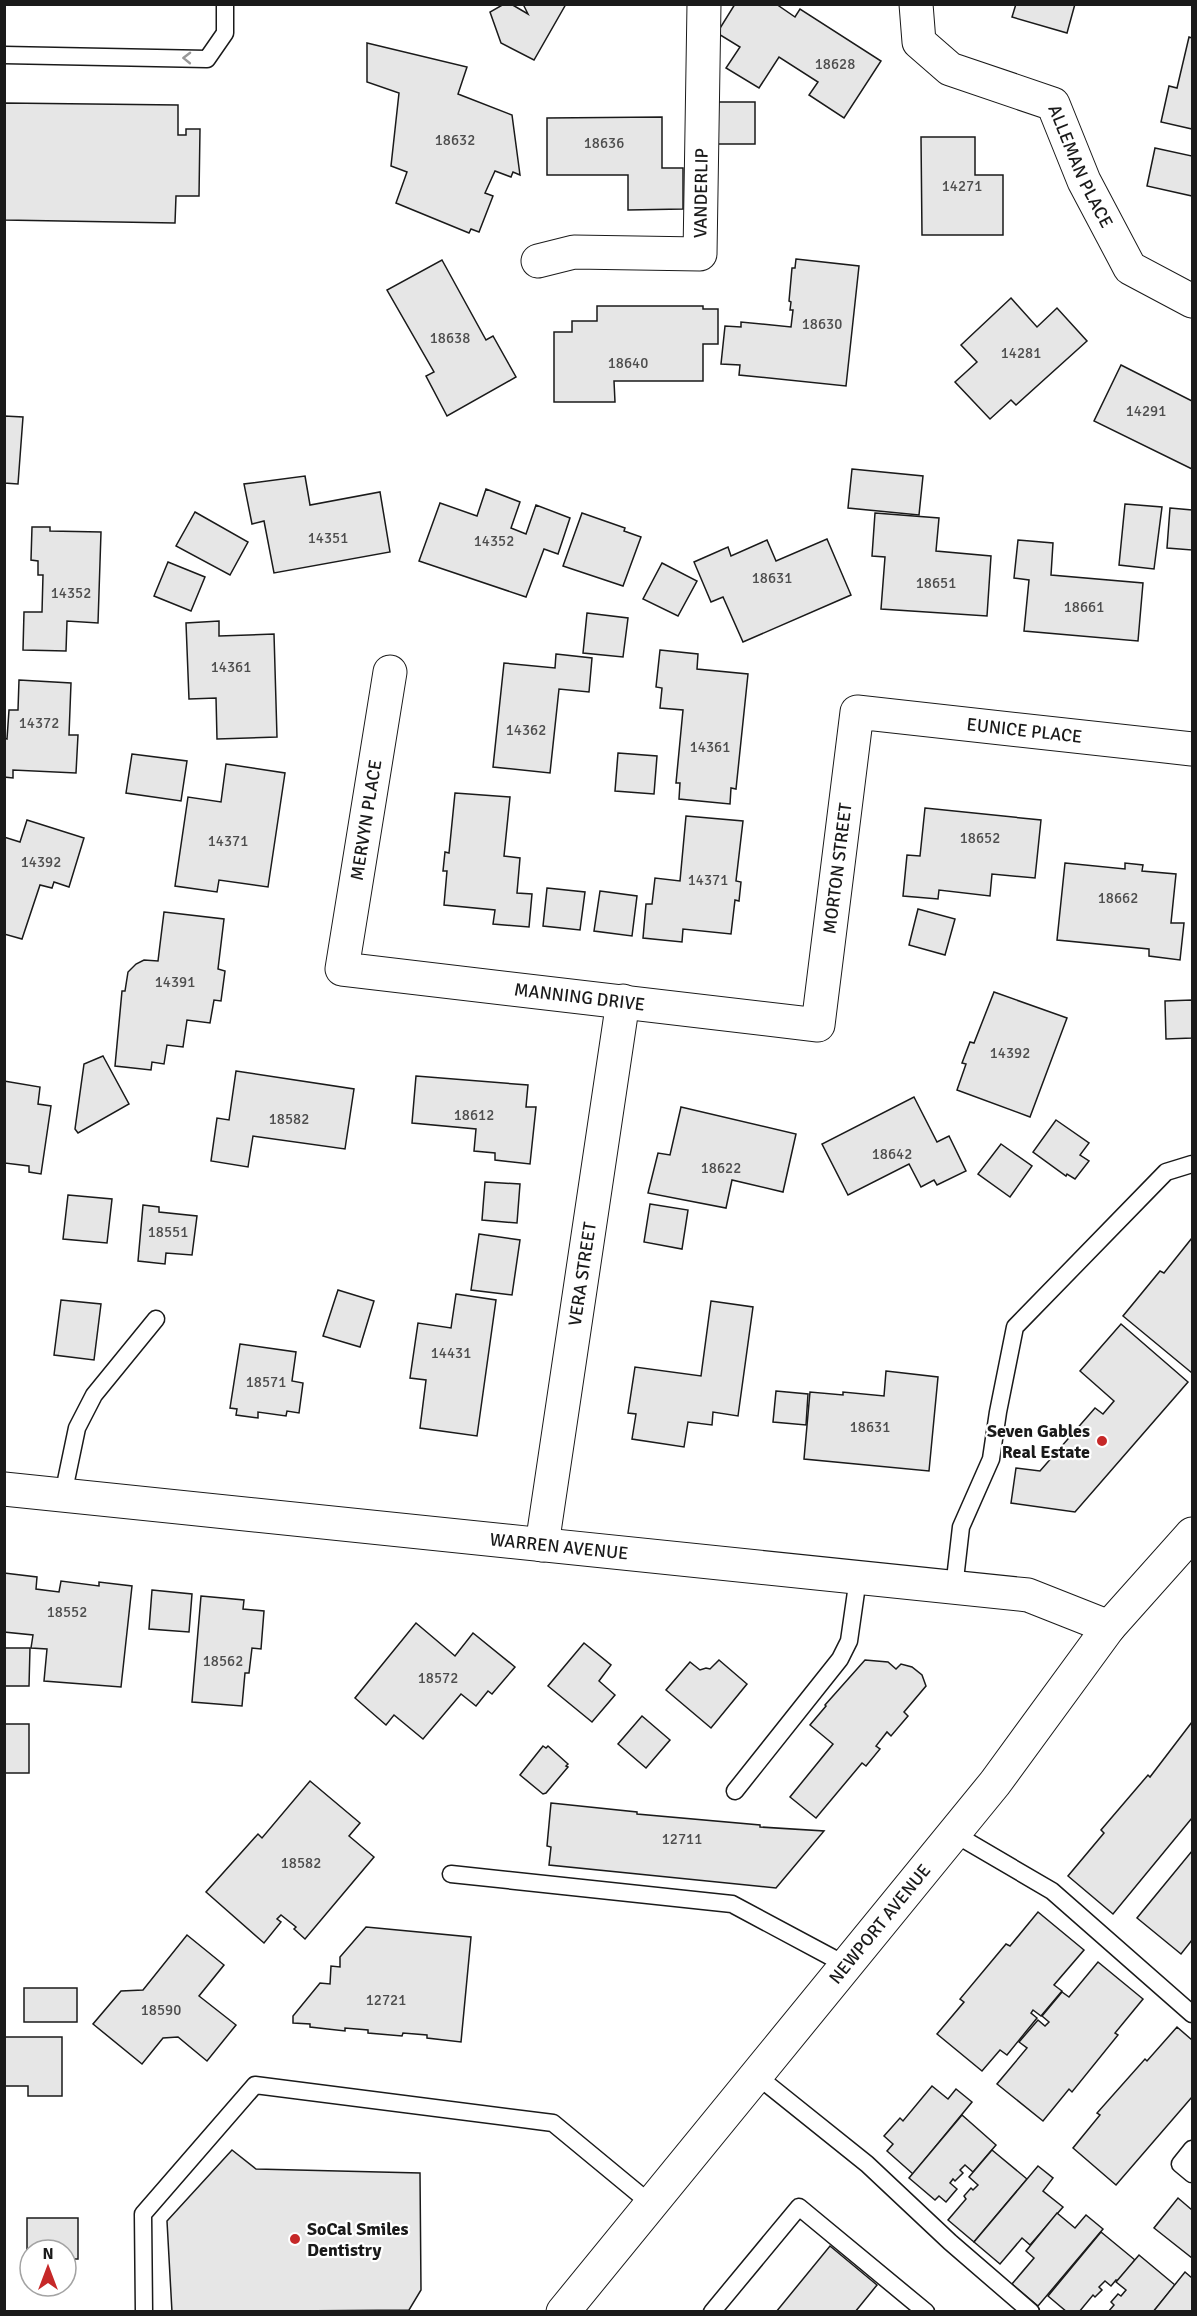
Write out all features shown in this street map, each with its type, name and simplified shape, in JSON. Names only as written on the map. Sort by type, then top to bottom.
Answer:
[{"type":"street","name":"VANDERLIP","points":[[538,261],[574,252],[700,254],[704,4]]},
{"type":"street","name":"ALLEMAN PLACE","points":[[916,4],[919,42],[950,69],[1053,104],[1084,181],[1130,268],[1192,301]]},
{"type":"street","name":"MERVYN PLACE","points":[[342,969],[390,672]]},
{"type":"street","name":"EUNICE PLACE","points":[[858,712],[1192,749]]},
{"type":"street","name":"MORTON STREET","points":[[818,1024],[858,712]]},
{"type":"street","name":"MANNING DRIVE","points":[[342,969],[818,1024]]},
{"type":"street","name":"VERA STREET","points":[[542,1545],[623,1001]]},
{"type":"street","name":"WARREN AVENUE","points":[[4,1489],[1028,1595],[1109,1627]]},
{"type":"street","name":"NEWPORT AVENUE","points":[[563,2312],[995,1783],[1109,1627],[1192,1534]]},
{"type":"lane","points":[[4,55],[207,58],[225,33],[225,4]]},
{"type":"lane","points":[[954,1588],[961,1527],[991,1459],[1015,1327],[1166,1173],[1192,1164]]},
{"type":"lane","points":[[63,1495],[77,1428],[94,1395],[156,1319]]},
{"type":"lane","points":[[735,1791],[840,1659],[849,1641],[858,1578]]},
{"type":"lane","points":[[953,1833],[1052,1891],[1192,2014]]},
{"type":"lane","points":[[452,1874],[732,1904],[846,1965]]},
{"type":"lane","points":[[756,2075],[867,2164],[950,2242],[1031,2312]]},
{"type":"lane","points":[[144,2312],[143,2214],[255,2085],[554,2122],[651,2204]]},
{"type":"lane","points":[[1192,2149],[1180,2164],[1192,2174]]},
{"type":"lane","points":[[712,2312],[799,2207],[926,2312]]},
{"type":"building","points":[[504,4],[511,4],[528,14],[523,4],[566,4],[534,60],[501,43],[490,12]]},
{"type":"building","points":[[735,4],[776,4],[795,17],[800,9],[881,61],[844,118],[809,95],[818,82],[779,57],[759,88],[726,68],[740,47],[717,33]]},
{"type":"building","points":[[1016,4],[1075,4],[1067,33],[1012,17]]},
{"type":"building","points":[[1189,37],[1192,38],[1192,129],[1161,122],[1169,86],[1177,88]]},
{"type":"building","points":[[367,43],[467,67],[458,94],[512,115],[520,175],[513,172],[511,177],[495,171],[485,193],[493,196],[479,232],[471,229],[469,233],[396,203],[407,172],[391,166],[399,93],[367,82]]},
{"type":"building","points":[[718,102],[755,102],[755,144],[718,144]]},
{"type":"building","points":[[4,103],[178,105],[178,135],[186,135],[186,129],[200,129],[199,196],[176,196],[175,223],[4,220]]},
{"type":"building","points":[[662,117],[662,168],[683,168],[683,209],[628,210],[628,175],[547,175],[547,118]]},
{"type":"building","points":[[921,137],[975,137],[975,175],[1003,175],[1003,235],[922,235]]},
{"type":"building","points":[[1155,148],[1192,156],[1192,196],[1147,186]]},
{"type":"building","points":[[796,259],[859,266],[846,386],[739,375],[740,365],[721,364],[725,326],[741,327],[741,322],[791,327],[793,310],[790,310],[791,302],[789,301],[792,268],[795,268]]},
{"type":"building","points":[[442,260],[486,340],[493,336],[516,377],[447,416],[426,376],[434,372],[387,290]]},
{"type":"building","points":[[1011,298],[1037,327],[1057,308],[1087,341],[1016,405],[1011,400],[990,419],[955,382],[977,362],[961,345]]},
{"type":"building","points":[[597,306],[703,306],[703,309],[718,309],[718,344],[703,344],[703,381],[614,381],[615,402],[554,402],[554,332],[572,332],[572,321],[597,321]]},
{"type":"building","points":[[1121,365],[1192,401],[1192,469],[1094,421]]},
{"type":"building","points":[[4,416],[23,417],[18,484],[4,483]]},
{"type":"building","points":[[852,469],[923,476],[919,515],[848,508]]},
{"type":"building","points":[[305,476],[310,505],[380,492],[390,552],[274,573],[264,521],[252,524],[244,484]]},
{"type":"building","points":[[486,489],[520,502],[511,528],[526,534],[536,505],[570,518],[558,554],[544,549],[526,597],[419,561],[440,503],[477,516]]},
{"type":"building","points":[[1125,504],[1162,507],[1154,569],[1119,565]]},
{"type":"building","points":[[1170,508],[1192,510],[1192,550],[1167,548]]},
{"type":"building","points":[[195,512],[248,542],[230,575],[176,546]]},
{"type":"building","points":[[582,513],[625,528],[624,531],[641,537],[623,586],[563,566]]},
{"type":"building","points":[[875,513],[939,518],[936,551],[991,556],[987,616],[881,609],[885,557],[872,556]]},
{"type":"building","points":[[32,527],[50,527],[50,531],[101,532],[98,623],[67,621],[66,651],[23,650],[24,612],[42,612],[43,575],[38,575],[38,561],[31,560]]},
{"type":"building","points":[[827,539],[851,595],[743,642],[723,597],[711,602],[694,562],[728,547],[731,556],[767,540],[776,561]]},
{"type":"building","points":[[1018,540],[1053,543],[1051,575],[1143,583],[1138,641],[1024,631],[1029,580],[1014,578]]},
{"type":"building","points":[[168,562],[205,577],[191,611],[154,596]]},
{"type":"building","points":[[662,563],[697,581],[678,616],[643,599]]},
{"type":"building","points":[[587,613],[628,618],[623,657],[583,653]]},
{"type":"building","points":[[219,621],[219,636],[274,634],[277,737],[217,739],[216,698],[189,699],[186,623]]},
{"type":"building","points":[[660,650],[698,654],[697,669],[748,674],[736,789],[731,788],[730,804],[679,799],[680,783],[676,783],[683,710],[660,708],[662,688],[656,687]]},
{"type":"building","points":[[556,654],[592,658],[589,692],[559,689],[550,773],[493,767],[504,663],[555,668]]},
{"type":"building","points":[[19,680],[71,683],[69,735],[78,735],[76,773],[13,770],[13,778],[4,777],[4,738],[7,739],[9,710],[18,710]]},
{"type":"building","points":[[618,753],[657,756],[654,794],[615,791]]},
{"type":"building","points":[[132,754],[187,761],[181,801],[126,793]]},
{"type":"building","points":[[226,764],[285,773],[268,887],[219,880],[217,892],[175,886],[188,797],[221,802]]},
{"type":"building","points":[[455,793],[510,797],[504,856],[520,858],[517,893],[532,894],[529,927],[493,924],[495,910],[444,905],[447,871],[443,871],[445,852],[449,853]]},
{"type":"building","points":[[925,808],[1041,820],[1035,878],[992,874],[990,896],[939,890],[938,899],[903,896],[907,855],[920,856]]},
{"type":"building","points":[[686,816],[743,821],[736,881],[741,882],[739,901],[735,900],[731,934],[683,929],[682,942],[643,938],[646,904],[652,904],[655,878],[680,881]]},
{"type":"building","points":[[27,820],[84,838],[69,887],[54,882],[52,888],[40,885],[22,939],[4,934],[4,837],[20,842]]},
{"type":"building","points":[[1065,863],[1125,869],[1125,863],[1143,865],[1142,871],[1176,874],[1171,923],[1184,923],[1180,960],[1149,956],[1149,949],[1057,940]]},
{"type":"building","points":[[547,888],[585,892],[580,930],[543,926]]},
{"type":"building","points":[[600,891],[637,896],[632,936],[594,931]]},
{"type":"building","points":[[918,909],[955,919],[945,955],[909,945]]},
{"type":"building","points":[[164,912],[224,919],[218,969],[225,971],[221,1001],[214,1000],[210,1023],[187,1020],[183,1047],[167,1045],[164,1064],[152,1062],[151,1070],[115,1066],[122,991],[125,991],[128,972],[144,960],[158,961]]},
{"type":"building","points":[[994,992],[1067,1018],[1030,1117],[957,1090],[966,1064],[962,1063],[970,1042],[974,1043]]},
{"type":"building","points":[[1192,1000],[1192,1038],[1166,1039],[1165,1001]]},
{"type":"building","points":[[103,1056],[129,1104],[78,1133],[75,1129],[84,1064]]},
{"type":"building","points":[[236,1071],[354,1089],[345,1149],[253,1136],[248,1167],[211,1161],[217,1118],[229,1120]]},
{"type":"building","points":[[416,1076],[528,1085],[526,1107],[536,1107],[530,1164],[495,1160],[495,1153],[474,1151],[476,1129],[412,1123]]},
{"type":"building","points":[[4,1081],[40,1087],[38,1104],[51,1106],[41,1174],[29,1172],[29,1166],[5,1163],[4,1169]]},
{"type":"building","points":[[914,1097],[937,1142],[949,1136],[966,1171],[937,1185],[934,1180],[921,1187],[909,1164],[848,1195],[822,1144]]},
{"type":"building","points":[[681,1107],[796,1134],[783,1192],[732,1180],[726,1208],[648,1193],[658,1153],[670,1155]]},
{"type":"building","points":[[1056,1120],[1089,1143],[1080,1155],[1089,1161],[1075,1179],[1067,1174],[1066,1176],[1033,1152]]},
{"type":"building","points":[[1001,1144],[1032,1166],[1010,1197],[978,1174]]},
{"type":"building","points":[[485,1182],[520,1184],[517,1223],[482,1220]]},
{"type":"building","points":[[68,1195],[112,1199],[107,1243],[63,1239]]},
{"type":"building","points":[[650,1204],[688,1210],[682,1249],[644,1242]]},
{"type":"building","points":[[143,1205],[159,1207],[159,1212],[197,1216],[192,1255],[166,1253],[165,1264],[138,1261]]},
{"type":"building","points":[[479,1234],[520,1240],[512,1295],[471,1290]]},
{"type":"building","points":[[1192,1238],[1192,1373],[1123,1316],[1160,1271],[1164,1273]]},
{"type":"building","points":[[338,1290],[374,1301],[360,1347],[323,1336]]},
{"type":"building","points":[[456,1294],[496,1300],[477,1436],[420,1428],[426,1380],[410,1378],[418,1323],[451,1328]]},
{"type":"building","points":[[61,1300],[101,1304],[94,1360],[54,1355]]},
{"type":"building","points":[[711,1301],[753,1307],[738,1416],[713,1412],[712,1425],[688,1422],[684,1447],[632,1439],[636,1414],[628,1413],[635,1367],[701,1376]]},
{"type":"building","name":"Seven Gables Real Estate","points":[[1121,1324],[1188,1382],[1075,1512],[1011,1503],[1016,1468],[1040,1471],[1095,1408],[1103,1414],[1114,1401],[1080,1371]]},
{"type":"building","points":[[240,1344],[296,1352],[292,1381],[303,1383],[299,1413],[287,1411],[286,1416],[258,1412],[258,1418],[236,1415],[237,1409],[230,1408]]},
{"type":"building","points":[[886,1371],[938,1377],[929,1471],[804,1459],[810,1392],[884,1396]]},
{"type":"building","points":[[776,1391],[808,1394],[806,1425],[773,1422]]},
{"type":"building","points":[[4,1573],[37,1577],[36,1589],[59,1592],[61,1581],[99,1586],[99,1582],[132,1586],[121,1687],[44,1681],[47,1649],[31,1648],[33,1635],[4,1632]]},
{"type":"building","points":[[152,1590],[192,1594],[189,1632],[149,1629]]},
{"type":"building","points":[[201,1596],[244,1600],[243,1609],[264,1611],[261,1649],[252,1648],[249,1673],[245,1673],[242,1706],[192,1702]]},
{"type":"building","points":[[416,1623],[455,1656],[473,1633],[515,1667],[492,1694],[488,1691],[476,1706],[461,1694],[423,1739],[394,1715],[386,1725],[355,1698]]},
{"type":"building","points":[[584,1643],[611,1665],[599,1681],[615,1695],[592,1722],[548,1686]]},
{"type":"building","points":[[4,1648],[30,1648],[29,1686],[4,1686]]},
{"type":"building","points":[[719,1660],[747,1684],[711,1728],[666,1690],[690,1662],[700,1670],[710,1669]]},
{"type":"building","points":[[865,1660],[888,1662],[896,1669],[901,1664],[912,1667],[922,1675],[926,1686],[904,1712],[908,1716],[891,1736],[887,1732],[876,1746],[880,1749],[866,1766],[862,1763],[816,1818],[790,1797],[833,1744],[810,1725]]},
{"type":"building","points":[[642,1716],[670,1740],[646,1768],[618,1744]]},
{"type":"building","points":[[1192,1722],[1192,1818],[1113,1914],[1068,1876],[1104,1833],[1101,1830],[1148,1775],[1150,1777]]},
{"type":"building","points":[[4,1724],[29,1724],[29,1773],[4,1773]]},
{"type":"building","points":[[543,1746],[546,1748],[548,1746],[568,1764],[566,1766],[568,1767],[543,1794],[520,1775]]},
{"type":"building","points":[[310,1781],[360,1823],[349,1836],[374,1857],[305,1939],[294,1929],[296,1927],[281,1915],[277,1919],[281,1922],[264,1943],[206,1892],[258,1834],[262,1838]]},
{"type":"building","points":[[551,1803],[637,1812],[637,1814],[760,1825],[760,1827],[824,1831],[776,1888],[549,1865],[551,1847],[547,1846]]},
{"type":"building","points":[[1192,1851],[1192,1940],[1181,1954],[1137,1918]]},
{"type":"building","points":[[1038,1912],[1084,1950],[1054,1985],[1062,1991],[1041,2016],[1033,2010],[1031,2013],[1037,2018],[1007,2055],[1000,2050],[982,2071],[937,2034],[964,2002],[960,1999],[1006,1944],[1010,1946]]},
{"type":"building","points":[[366,1927],[471,1937],[461,2042],[427,2038],[427,2035],[403,2033],[402,2036],[345,2028],[345,2031],[293,2023],[293,2016],[320,1983],[330,1984],[331,1966],[340,1967],[340,1957]]},
{"type":"building","points":[[187,1935],[224,1965],[199,1996],[236,2025],[207,2061],[178,2037],[163,2038],[142,2064],[93,2024],[121,1991],[143,1990]]},
{"type":"building","points":[[1098,1962],[1143,1999],[1115,2033],[1118,2035],[1072,2092],[1069,2089],[1043,2121],[997,2084],[1027,2048],[1019,2042],[1038,2020],[1045,2026],[1049,2022],[1042,2016],[1062,1992],[1069,1997]]},
{"type":"building","points":[[24,1988],[77,1988],[77,2022],[24,2022]]},
{"type":"building","points":[[1177,2027],[1192,2040],[1192,2097],[1116,2185],[1073,2148],[1100,2115],[1097,2113]]},
{"type":"building","points":[[4,2037],[62,2037],[62,2096],[28,2096],[28,2086],[4,2086]]},
{"type":"building","points":[[932,2086],[948,2099],[956,2089],[972,2102],[913,2174],[887,2151],[893,2144],[884,2136],[900,2118],[903,2121]]},
{"type":"building","points":[[962,2115],[996,2145],[973,2172],[965,2165],[960,2170],[963,2173],[950,2183],[957,2189],[946,2202],[939,2196],[935,2200],[909,2178]]},
{"type":"building","name":"SoCal Smiles Dentistry","points":[[232,2150],[256,2169],[420,2173],[421,2290],[409,2310],[172,2312],[167,2221]]},
{"type":"building","points":[[992,2150],[1027,2179],[974,2242],[948,2220],[966,2199],[964,2196],[971,2188],[973,2190],[978,2185],[969,2177]]},
{"type":"building","points":[[1038,2166],[1053,2178],[1043,2191],[1063,2207],[1030,2245],[1022,2238],[1000,2264],[974,2242]]},
{"type":"building","points":[[1178,2198],[1192,2210],[1192,2258],[1154,2228]]},
{"type":"building","points":[[1057,2213],[1075,2228],[1086,2215],[1103,2229],[1038,2306],[1012,2284],[1034,2258],[1026,2251]]},
{"type":"building","points":[[27,2218],[78,2218],[78,2238],[27,2238]]},
{"type":"building","points":[[1101,2232],[1135,2260],[1111,2286],[1105,2281],[1099,2287],[1102,2290],[1095,2297],[1093,2295],[1079,2312],[1067,2312],[1048,2296]]},
{"type":"building","points":[[830,2246],[877,2285],[855,2312],[776,2312]]},
{"type":"building","points":[[1139,2255],[1175,2285],[1153,2312],[1108,2312],[1114,2305],[1111,2302],[1118,2294],[1121,2296],[1126,2290],[1116,2282]]},
{"type":"building","points":[[1185,2272],[1192,2278],[1192,2312],[1153,2312]]},
{"type":"place","name":"Seven Gables Real Estate","points":[[1102,1441]]},
{"type":"place","name":"SoCal Smiles Dentistry","points":[[295,2239]]}]
